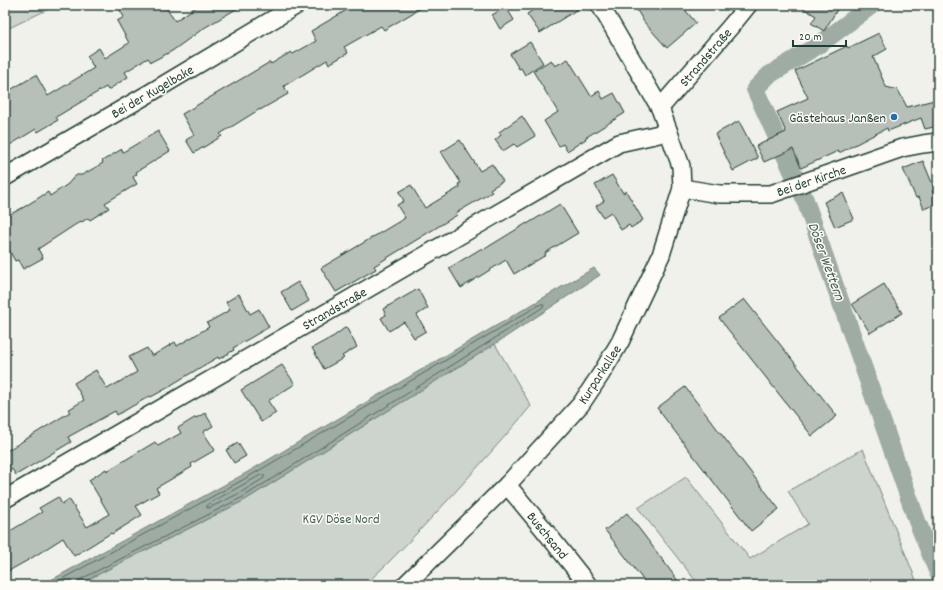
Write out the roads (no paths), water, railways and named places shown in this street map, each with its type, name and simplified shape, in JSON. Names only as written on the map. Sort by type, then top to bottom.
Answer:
[{"type":"street","name":"Bei der Kugelbake","points":[[5,177],[297,5]]},
{"type":"street","name":"Kurparkallee","points":[[405,585],[506,485],[581,404],[617,349],[661,255],[682,188],[681,166],[660,108],[600,5]]},
{"type":"street","name":"Strandstraße","points":[[660,108],[748,5]]},
{"type":"street","name":"Strandstraße","points":[[5,499],[619,143],[659,134],[668,130]]},
{"type":"street","name":"Bei der Kirche","points":[[682,188],[719,194],[771,194],[902,148],[938,142]]},
{"type":"street","name":"Buschsand","points":[[506,485],[542,527],[588,585]]},
{"type":"water","points":[[594,268],[600,275],[495,344],[245,500],[77,585],[42,585],[246,473]]},
{"type":"waterway","name":"Döser Wettern","points":[[872,5],[820,44],[769,75],[755,89],[804,197],[917,521],[938,573]]},
{"type":"place","name":"Gästehaus Janßen","points":[[894,117]]},
{"type":"park label","name":"KGV Döse Nord","points":[[341,518]]}]
